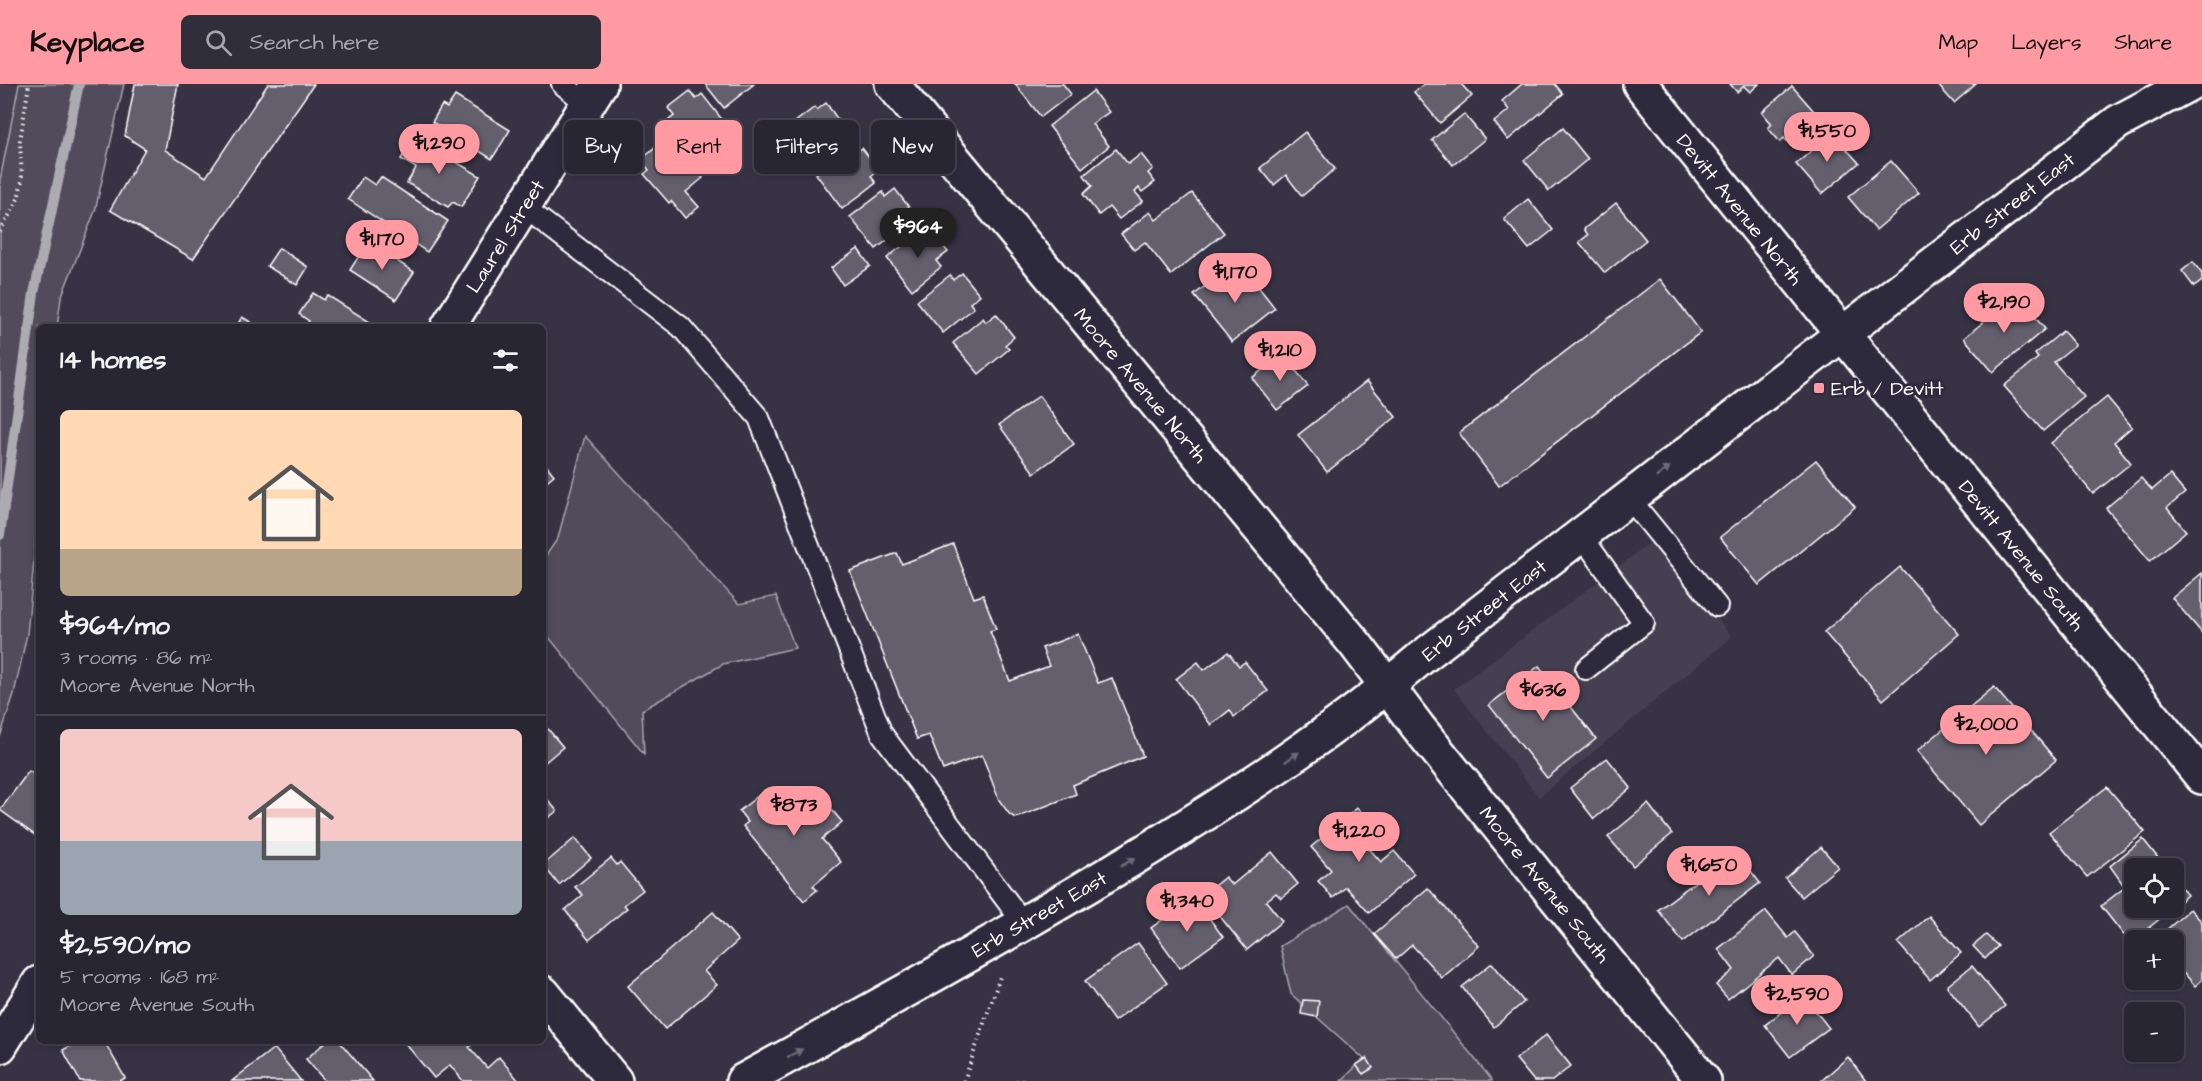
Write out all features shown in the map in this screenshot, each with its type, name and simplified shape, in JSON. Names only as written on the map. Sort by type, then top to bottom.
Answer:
[{"type":"street","name":"Moore Avenue North","points":[[892,84],[1349,636],[1387,687]]},
{"type":"street","name":"Devitt Avenue North","points":[[1640,84],[1842,334]]},
{"type":"street","name":"Erb Street East","points":[[743,1081],[1025,925],[1223,804],[1349,717],[1581,535],[2118,122],[2188,84]]},
{"type":"street","name":"Laurel Street","points":[[450,324],[593,94]]},
{"type":"street","name":"Devitt Avenue South","points":[[1842,334],[2202,777]]},
{"type":"street","name":"Moore Avenue South","points":[[1387,687],[1704,1081]]},
{"type":"street","points":[[0,1046],[36,988]]},
{"type":"street","points":[[546,997],[615,1081]]},
{"type":"lane","points":[[562,84],[593,94]]},
{"type":"lane","points":[[524,207],[681,327],[759,418],[882,734],[1025,925]]},
{"type":"lane","points":[[1629,498],[1717,606]]},
{"type":"lane","points":[[1581,535],[1644,623],[1586,669]]},
{"type":"path","points":[[0,232],[18,200],[22,181],[20,141],[29,84]]},
{"type":"path","points":[[964,1081],[1003,970]]},
{"type":"path","points":[[1016,1081],[1024,1081]]},
{"type":"shaded area","points":[[0,84],[19,84],[0,180]]},
{"type":"shaded area","points":[[19,84],[124,84],[95,211],[61,298],[57,324],[36,324],[35,551],[27,634],[14,694],[0,737],[0,180]]},
{"type":"shaded area","points":[[585,436],[739,604],[776,596],[795,648],[723,664],[642,710],[644,754],[546,634],[546,556],[558,538]]},
{"type":"shaded area","points":[[1654,540],[1732,637],[1539,797],[1454,689]]},
{"type":"shaded area","points":[[1349,904],[1492,1081],[1341,1081],[1364,1059],[1291,994],[1280,946]]},
{"type":"building","points":[[135,84],[178,84],[165,150],[206,177],[268,84],[314,84],[193,259],[110,210],[145,149],[125,136]]},
{"type":"building","points":[[705,84],[754,84],[724,108]]},
{"type":"building","points":[[1015,84],[1063,84],[1071,94],[1041,117]]},
{"type":"building","points":[[1424,84],[1461,84],[1472,96],[1440,123],[1414,92]]},
{"type":"building","points":[[1522,84],[1555,84],[1563,94],[1508,140],[1494,122],[1509,110],[1502,101]]},
{"type":"building","points":[[1730,84],[1759,84],[1750,92],[1744,86],[1737,92]]},
{"type":"building","points":[[1937,84],[1976,84],[1954,103]]},
{"type":"building","points":[[1792,86],[1820,118],[1789,143],[1784,138],[1780,142],[1768,128],[1772,124],[1762,112]]},
{"type":"building","points":[[690,91],[696,99],[702,94],[722,120],[669,120],[674,116],[668,108]]},
{"type":"building","points":[[1093,91],[1109,112],[1092,124],[1109,146],[1082,168],[1049,126]]},
{"type":"building","points":[[455,96],[510,130],[492,159],[432,122],[442,105],[447,108]]},
{"type":"building","points":[[826,103],[838,120],[798,120],[815,107],[817,110]]},
{"type":"building","points":[[1464,114],[1485,139],[1453,165],[1432,140]]},
{"type":"building","points":[[1563,128],[1588,159],[1549,191],[1524,160]]},
{"type":"building","points":[[1305,132],[1335,169],[1302,196],[1286,175],[1274,185],[1260,168]]},
{"type":"building","points":[[1832,133],[1859,163],[1822,194],[1796,164]]},
{"type":"building","points":[[414,137],[480,176],[461,207],[453,202],[448,207],[407,183],[416,168],[401,159]]},
{"type":"building","points":[[655,148],[655,174],[700,174],[703,178],[686,192],[699,207],[685,218],[644,174],[649,170],[643,162],[643,158]]},
{"type":"building","points":[[862,148],[871,160],[871,174],[874,174],[871,176],[876,183],[842,209],[816,174],[859,174],[859,150]]},
{"type":"building","points":[[1116,149],[1128,164],[1141,154],[1153,169],[1148,173],[1155,182],[1142,192],[1139,188],[1135,192],[1143,201],[1119,219],[1109,207],[1099,215],[1083,194],[1092,186],[1084,175]]},
{"type":"building","points":[[1891,161],[1919,193],[1876,230],[1848,197]]},
{"type":"building","points":[[363,177],[375,185],[381,177],[448,221],[427,252],[348,199]]},
{"type":"building","points":[[895,189],[912,211],[903,217],[908,224],[876,249],[850,217],[883,192],[885,197]]},
{"type":"building","points":[[1192,193],[1224,233],[1171,275],[1145,242],[1134,250],[1121,234],[1150,212],[1156,220]]},
{"type":"building","points":[[1528,199],[1553,230],[1529,249],[1504,219]]},
{"type":"building","points":[[1616,203],[1646,240],[1605,273],[1579,242],[1588,235],[1584,229]]},
{"type":"building","points":[[931,231],[948,252],[936,261],[941,267],[912,290],[887,258],[916,235],[920,240]]},
{"type":"building","points":[[368,242],[414,272],[396,300],[350,270]]},
{"type":"building","points":[[279,248],[308,267],[297,285],[267,266]]},
{"type":"building","points":[[858,249],[870,266],[843,285],[831,268]]},
{"type":"building","points":[[2193,262],[2202,274],[2202,281],[2194,287],[2182,271]]},
{"type":"building","points":[[1246,271],[1275,308],[1232,342],[1194,295],[1219,275],[1228,285]]},
{"type":"building","points":[[962,273],[980,295],[970,303],[974,308],[943,333],[917,301],[950,275],[953,280]]},
{"type":"building","points":[[1660,279],[1701,332],[1499,486],[1459,433]]},
{"type":"building","points":[[313,293],[324,300],[327,295],[373,324],[307,324],[309,321],[299,314]]},
{"type":"building","points":[[2016,295],[2045,329],[1993,372],[1964,338]]},
{"type":"building","points":[[996,314],[1014,337],[1005,345],[1009,349],[979,374],[953,343],[983,318],[986,322]]},
{"type":"building","points":[[242,317],[254,324],[238,324]]},
{"type":"building","points":[[2063,331],[2075,345],[2054,362],[2084,397],[2043,431],[2004,386],[2038,358],[2035,354]]},
{"type":"building","points":[[1283,354],[1308,386],[1277,410],[1252,378]]},
{"type":"building","points":[[1367,381],[1396,417],[1327,472],[1298,435]]},
{"type":"building","points":[[1039,396],[1074,444],[1034,473],[999,425]]},
{"type":"building","points":[[2107,397],[2132,427],[2114,442],[2131,463],[2093,494],[2051,443]]},
{"type":"building","points":[[1816,460],[1855,507],[1759,585],[1720,537]]},
{"type":"building","points":[[546,465],[554,475],[546,482]]},
{"type":"building","points":[[2170,475],[2185,493],[2167,508],[2186,531],[2150,561],[2106,508],[2141,478],[2152,490]]},
{"type":"building","points":[[953,544],[974,598],[983,595],[996,629],[990,631],[1010,681],[1049,666],[1042,648],[1078,634],[1098,683],[1112,678],[1143,756],[1073,785],[1076,794],[1016,818],[1010,815],[999,800],[982,755],[943,770],[929,735],[917,739],[850,571],[897,553],[902,564]]},
{"type":"building","points":[[1900,567],[1959,634],[1883,700],[1824,632]]},
{"type":"building","points":[[2202,573],[2202,633],[2172,598]]},
{"type":"building","points":[[1228,652],[1239,666],[1245,662],[1268,691],[1234,717],[1230,710],[1211,725],[1176,679],[1198,662],[1204,670]]},
{"type":"building","points":[[1539,666],[1596,739],[1547,778],[1489,705]]},
{"type":"building","points":[[1994,687],[2056,760],[1979,825],[1917,751]]},
{"type":"building","points":[[548,729],[563,747],[546,761],[546,731]]},
{"type":"building","points":[[1607,758],[1631,788],[1594,819],[1570,788]]},
{"type":"building","points":[[29,771],[36,776],[36,836],[0,810]]},
{"type":"building","points":[[2107,787],[2145,832],[2087,877],[2049,832]]},
{"type":"building","points":[[768,788],[774,796],[781,791],[796,809],[817,792],[842,822],[822,839],[841,862],[813,886],[817,890],[804,901],[743,826],[748,822],[739,811]]},
{"type":"building","points":[[546,798],[557,811],[546,820]]},
{"type":"building","points":[[1648,804],[1672,834],[1633,866],[1608,837]]},
{"type":"building","points":[[1357,808],[1379,834],[1366,845],[1381,862],[1394,851],[1414,874],[1369,913],[1346,887],[1333,898],[1318,881],[1331,870],[1311,847]]},
{"type":"building","points":[[575,838],[591,858],[559,885],[546,869],[546,862]]},
{"type":"building","points":[[2143,839],[2158,858],[2124,858],[2124,886],[2110,866]]},
{"type":"building","points":[[1821,847],[1838,867],[1802,897],[1785,878]]},
{"type":"building","points":[[1736,851],[1760,883],[1683,942],[1658,910]]},
{"type":"building","points":[[1272,852],[1298,884],[1281,898],[1276,893],[1266,901],[1282,921],[1247,950],[1210,904],[1216,899],[1209,890],[1225,877],[1232,885]]},
{"type":"building","points":[[611,858],[617,865],[620,862],[643,890],[624,905],[627,908],[589,940],[565,910],[583,895],[575,887]]},
{"type":"building","points":[[1428,888],[1479,946],[1442,978],[1412,945],[1396,959],[1374,934]]},
{"type":"building","points":[[2124,888],[2124,918],[2161,918],[2146,930],[2124,930],[2124,935],[2101,906]]},
{"type":"building","points":[[1194,897],[1223,937],[1180,968],[1151,928]]},
{"type":"building","points":[[2190,909],[2202,922],[2202,980],[2195,986],[2184,973],[2184,930],[2166,930],[2180,918],[2184,918],[2184,914]]},
{"type":"building","points":[[1766,911],[1788,938],[1795,932],[1814,956],[1792,975],[1779,958],[1728,999],[1716,985],[1734,970],[1718,949]]},
{"type":"building","points":[[713,912],[738,941],[704,971],[717,985],[665,1029],[628,986]]},
{"type":"building","points":[[1929,916],[1961,953],[1930,980],[1898,943]]},
{"type":"building","points":[[1986,935],[1998,946],[1985,959],[1973,946]]},
{"type":"building","points":[[1138,943],[1167,983],[1114,1021],[1085,981]]},
{"type":"building","points":[[1492,963],[1524,1002],[1494,1027],[1462,987]]},
{"type":"building","points":[[1972,966],[2005,1006],[1979,1027],[1947,986]]},
{"type":"building","points":[[1803,995],[1829,1028],[1790,1057],[1765,1025]]},
{"type":"building","points":[[1303,1000],[1319,1001],[1317,1017],[1301,1014]]},
{"type":"building","points":[[1546,1035],[1571,1066],[1552,1081],[1534,1081],[1516,1059]]},
{"type":"building","points":[[74,1044],[106,1044],[125,1078],[120,1081],[80,1081],[63,1050]]},
{"type":"building","points":[[324,1044],[342,1044],[373,1081],[325,1081],[306,1059]]},
{"type":"building","points":[[406,1044],[473,1044],[469,1047],[487,1068],[499,1057],[519,1081],[463,1081],[450,1065],[434,1078]]},
{"type":"building","points":[[274,1048],[301,1081],[232,1081]]},
{"type":"building","points":[[1848,1057],[1866,1081],[1821,1081]]},
{"type":"building","points":[[1367,1058],[1373,1068],[1363,1074],[1356,1065]]},
{"type":"waterway","points":[[0,535],[34,293],[79,84]]},
{"type":"place","name":"Erb / Devitt","points":[[1819,388]]}]
